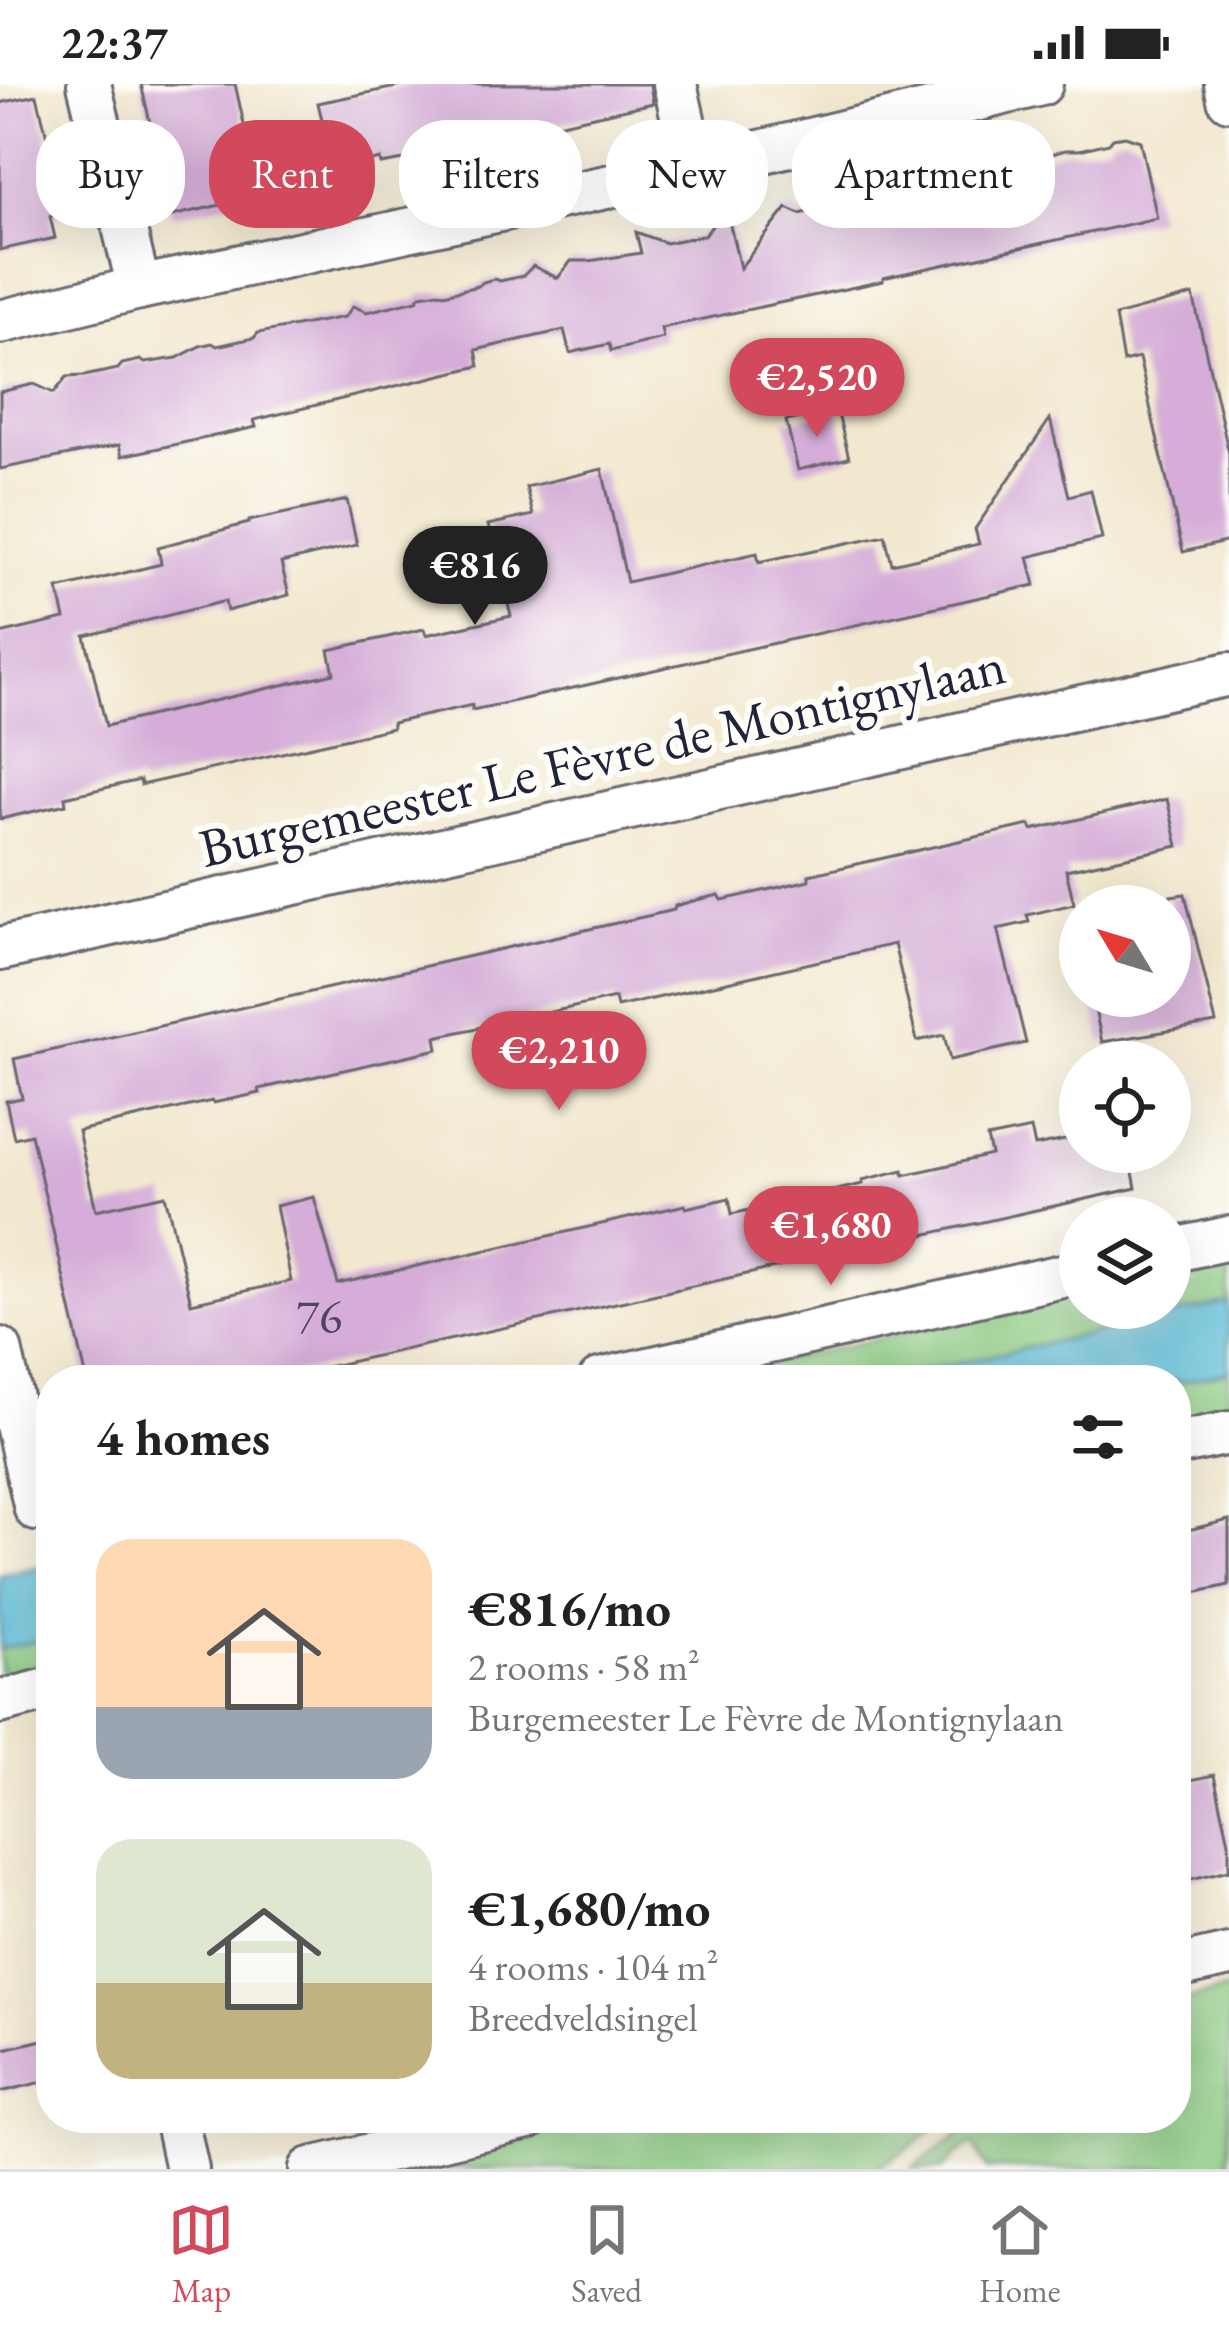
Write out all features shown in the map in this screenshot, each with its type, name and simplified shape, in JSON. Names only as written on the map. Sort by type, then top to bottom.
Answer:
[{"type":"street","points":[[89,84],[139,288]]},
{"type":"street","points":[[675,84],[683,120]]},
{"type":"street","points":[[768,150],[1041,84]]},
{"type":"street","points":[[1226,84],[1229,99]]},
{"type":"street","points":[[0,322],[606,187]]},
{"type":"street","name":"Burgemeester Le Fèvre de Montignylaan","points":[[0,949],[1229,674]]},
{"type":"street","points":[[1191,1247],[1229,1238]]},
{"type":"street","points":[[667,1365],[1059,1277]]},
{"type":"street","points":[[0,1349],[29,1511]]},
{"type":"street","points":[[1191,1441],[1229,1432]]},
{"type":"street","points":[[0,1702],[36,1694]]},
{"type":"street","points":[[1191,1964],[1229,1955]]},
{"type":"street","points":[[179,2133],[187,2169]]},
{"type":"street","points":[[311,2169],[465,2133]]},
{"type":"green space","points":[[1229,1259],[1229,1303],[1191,1311],[1191,1268]]},
{"type":"green space","points":[[1059,1298],[1059,1329],[1111,1329],[948,1365],[761,1365]]},
{"type":"green space","points":[[1229,1371],[1229,1409],[1191,1418],[1191,1380]]},
{"type":"green space","points":[[36,1641],[36,1678],[0,1686],[0,1649]]},
{"type":"green space","points":[[1229,1989],[1229,2169],[987,2169],[974,2144],[943,2169],[911,2169],[961,2133],[1191,2133],[1191,1998]]},
{"type":"green space","points":[[554,2133],[928,2133],[875,2169],[394,2169]]},
{"type":"water","points":[[1229,1303],[1229,1371],[1191,1380],[1191,1365],[950,1365],[1112,1329],[1191,1329],[1191,1311]]},
{"type":"water","points":[[36,1567],[36,1641],[0,1649],[0,1575]]},
{"type":"building","points":[[141,84],[235,84],[243,120],[209,120],[209,208],[185,213],[185,120],[149,120]]},
{"type":"building","points":[[411,84],[650,84],[653,103],[575,120],[399,120],[399,161],[381,164],[380,159],[375,160],[375,120],[322,120],[318,103]]},
{"type":"building","points":[[37,95],[43,120],[36,120],[36,228],[53,228],[55,238],[0,250],[0,103]]},
{"type":"building","points":[[1113,138],[1140,141],[1157,218],[661,328],[663,338],[611,351],[609,344],[570,353],[564,330],[476,350],[479,366],[254,420],[256,427],[122,456],[119,445],[0,469],[0,392],[34,384],[54,393],[67,377],[118,369],[140,360],[177,358],[212,343],[217,346],[258,333],[345,317],[353,306],[367,312],[421,295],[523,276],[533,266],[558,278],[571,261],[641,253],[636,232],[666,243],[705,235],[710,228],[731,228],[740,268],[787,208],[792,210],[792,228],[1055,228],[1055,153],[1109,143]]},
{"type":"building","points":[[1193,295],[1229,454],[1229,541],[1183,552],[1139,358],[1123,362],[1115,316]]},
{"type":"building","points":[[837,410],[849,458],[798,470],[786,421]]},
{"type":"building","points":[[1050,419],[1069,496],[1091,490],[1102,539],[1028,557],[1035,585],[506,703],[472,710],[472,705],[392,723],[392,728],[141,785],[140,780],[65,797],[66,804],[0,819],[0,634],[65,619],[58,589],[161,564],[158,547],[347,500],[357,545],[281,563],[289,595],[227,611],[225,601],[85,636],[106,726],[334,673],[329,650],[511,616],[488,525],[533,515],[526,487],[602,469],[627,582],[757,553],[759,562],[885,535],[892,564],[979,544],[975,529]]},
{"type":"building","points":[[1167,799],[1178,846],[1066,870],[1070,885],[1059,885],[1059,908],[1027,915],[1029,922],[998,929],[1026,1043],[950,1060],[944,1035],[917,1041],[894,944],[617,1007],[615,998],[436,1037],[438,1049],[78,1131],[96,1210],[165,1195],[191,1303],[291,1281],[276,1206],[314,1197],[338,1284],[685,1205],[729,1198],[732,1214],[903,1170],[904,1175],[991,1155],[987,1138],[1031,1129],[1035,1146],[1059,1141],[1059,1173],[1133,1173],[1136,1188],[1095,1197],[1059,1197],[1059,1205],[335,1365],[84,1365],[31,1134],[14,1138],[6,1101],[22,1098],[14,1059],[674,910],[719,895],[722,900],[809,880],[809,875],[1030,825],[1032,830]]},
{"type":"building","points":[[1191,919],[1216,1023],[1102,1041],[1097,1017],[1191,1017]]},
{"type":"building","points":[[1229,1520],[1229,1585],[1191,1594],[1191,1529]]},
{"type":"building","points":[[1214,1775],[1229,1842],[1229,1870],[1191,1879],[1191,1780]]},
{"type":"building","points":[[36,2042],[36,2084],[0,2092],[0,2050]]}]
